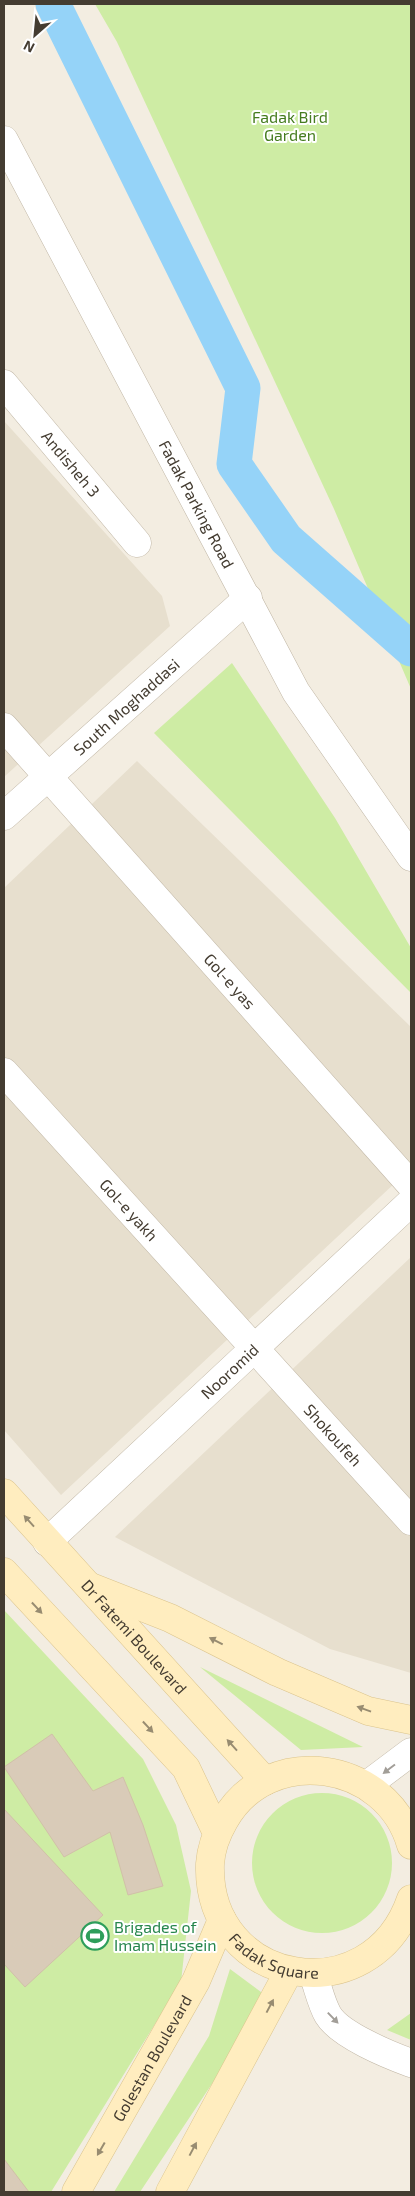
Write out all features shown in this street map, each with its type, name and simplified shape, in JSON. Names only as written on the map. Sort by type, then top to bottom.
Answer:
[{"type":"main road","name":"Dr Fatemi Boulevard","points":[[4,1493],[265,1781]]},
{"type":"main road","points":[[4,1572],[186,1768],[217,1833]]},
{"type":"main road","points":[[86,1585],[170,1618],[277,1672],[368,1711],[411,1720]]},
{"type":"main road","name":"Fadak Square","points":[[411,1845],[408,1832],[397,1814],[383,1798],[367,1785],[342,1774],[316,1769],[290,1772],[265,1781],[245,1794],[229,1812],[217,1833],[210,1862],[211,1885],[222,1920],[239,1944],[262,1961],[301,1973],[336,1972],[358,1964],[377,1952],[394,1935],[406,1915],[411,1899]]},
{"type":"main road","name":"Golestan Boulevard","points":[[76,2192],[196,1982],[222,1920]]},
{"type":"main road","points":[[170,2192],[301,1973]]},
{"type":"street","name":"Fadak Parking Road","points":[[4,140],[248,598],[296,692],[411,857]]},
{"type":"street","name":"Andisheh 3","points":[[4,384],[137,543]]},
{"type":"street","name":"South Moghaddasi","points":[[4,816],[248,598]]},
{"type":"street","name":"Gol-e yas","points":[[4,727],[411,1185]]},
{"type":"street","name":"Gol-e yakh","points":[[4,1072],[254,1349]]},
{"type":"street","name":"Nooromid","points":[[47,1542],[411,1202]]},
{"type":"street","name":"Shokoufeh","points":[[254,1349],[411,1521]]},
{"type":"street","points":[[367,1785],[411,1752]]},
{"type":"street","points":[[301,1973],[328,2016],[351,2034],[377,2050],[411,2063]]},
{"type":"shaded area","points":[[4,421],[162,596],[170,626],[4,777]]},
{"type":"shaded area","points":[[137,761],[411,1027],[411,1168],[61,1495],[4,1430],[4,888]]},
{"type":"shaded area","points":[[411,1257],[411,1673],[330,1649],[115,1537]]},
{"type":"green space","name":"Fadak Bird Garden","points":[[95,4],[411,4],[411,689],[334,509],[117,42]]},
{"type":"green space","points":[[232,663],[335,818],[411,948],[411,993],[154,733]]},
{"type":"green space","name":"Brigades of Imam Hussein","points":[[4,1610],[143,1759],[176,1825],[191,1891],[181,1982],[51,2192],[4,2192]]},
{"type":"green space","points":[[200,1667],[363,1747],[301,1750]]},
{"type":"green space","points":[[322,1793],[336,1794],[349,1798],[361,1804],[372,1813],[381,1824],[387,1836],[391,1849],[391,1877],[387,1890],[381,1902],[372,1913],[361,1922],[349,1928],[336,1932],[322,1933],[308,1932],[295,1928],[283,1922],[272,1913],[263,1902],[257,1890],[253,1877],[252,1863],[253,1849],[257,1836],[263,1824],[272,1813],[283,1804],[295,1798],[308,1794]]},
{"type":"green space","points":[[230,1969],[269,1998],[140,2192],[114,2192],[209,2036]]},
{"type":"green space","points":[[411,2013],[411,2040],[387,2030]]},
{"type":"building","points":[[52,1734],[93,1791],[123,1777],[143,1825],[163,1886],[128,1895],[110,1832],[64,1857],[4,1767]]},
{"type":"building","points":[[4,1809],[103,1915],[25,1987],[4,1964]]},
{"type":"building","points":[[4,2159],[29,2192],[4,2192]]},
{"type":"waterway","points":[[53,4],[243,388],[234,464],[286,539],[411,649]]},
{"type":"place","name":"Brigades of Imam Hussein","points":[[95,1936]]}]
